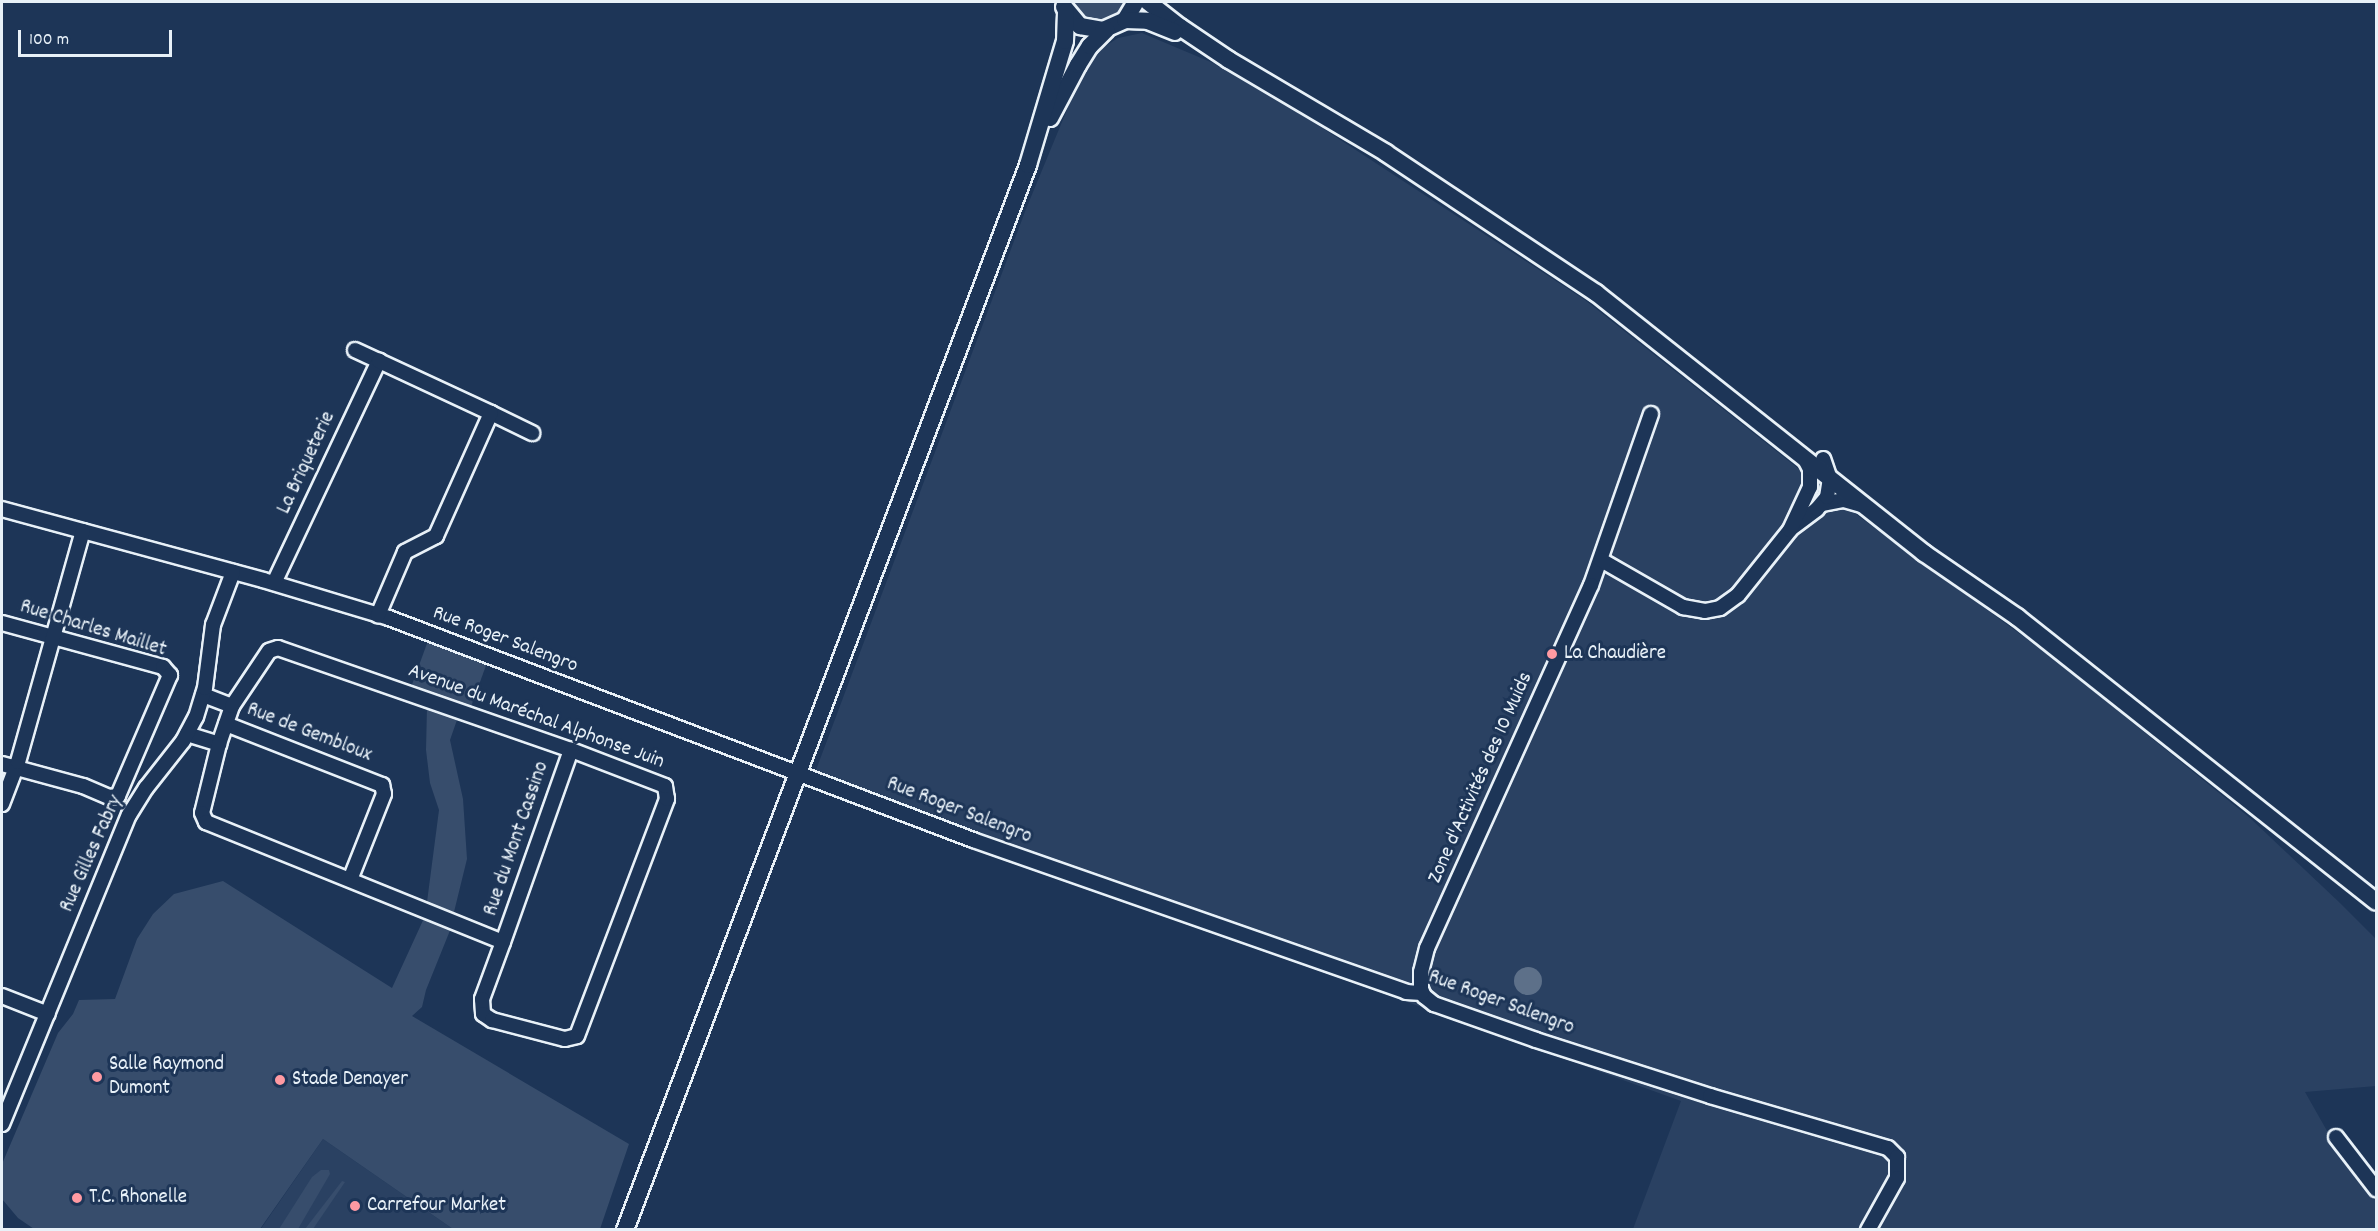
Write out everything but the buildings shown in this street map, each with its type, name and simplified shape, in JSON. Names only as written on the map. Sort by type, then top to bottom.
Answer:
[{"type":"main road","points":[[1125,20],[1136,2]]},
{"type":"main road","points":[[1148,2],[1172,22],[1229,60],[1412,170],[1596,293],[1638,318],[1823,459],[1992,593],[2017,617]]},
{"type":"main road","points":[[1064,7],[1083,27],[1106,30]]},
{"type":"main road","points":[[625,1230],[1028,165],[1064,47],[1064,7]]},
{"type":"main road","points":[[1028,165],[1078,64],[1090,46],[1106,30],[1125,20],[1144,20],[1159,25],[1229,60]]},
{"type":"main road","points":[[1596,293],[1939,564],[2017,617],[2062,652],[2376,902]]},
{"type":"street","points":[[355,351],[532,433]]},
{"type":"street","name":"La Briqueterie","points":[[274,583],[379,361]]},
{"type":"street","points":[[378,615],[405,552],[436,536],[490,413]]},
{"type":"street","name":"Zone d'Activités des 10 Muids","points":[[1422,993],[1421,972],[1427,948],[1601,560],[1651,414]]},
{"type":"street","points":[[1804,459],[1811,473],[1808,495]]},
{"type":"street","points":[[1790,530],[1823,504],[1830,490],[1830,479],[1823,459]]},
{"type":"street","points":[[1601,560],[1678,605],[1693,610],[1710,611],[1720,608],[1738,595],[1790,530],[1808,495],[1818,484],[1830,479],[1848,479]]},
{"type":"street","points":[[1823,504],[1844,500],[1868,508]]},
{"type":"street","name":"Rue Roger Salengro","points":[[2,508],[274,583],[378,615],[797,771],[958,835],[1406,992],[1422,993],[1438,1006],[1710,1096],[1871,1141],[1888,1148],[1897,1156],[1899,1170],[1896,1183],[1868,1230]]},
{"type":"street","points":[[2,804],[16,768],[82,531]]},
{"type":"street","name":"Rue Gilles Fabry","points":[[2,1124],[6,1100],[48,1014],[132,810],[187,734],[203,695],[211,632],[233,572]]},
{"type":"street","name":"Rue Charles Maillet","points":[[2,623],[163,667],[168,670],[169,677],[118,796],[109,797],[83,786],[16,768]]},
{"type":"street","name":"Avenue du Maréchal Alphonse Juin","points":[[219,744],[232,706],[269,651],[278,648],[570,750],[665,786],[668,795],[577,1036],[565,1039],[492,1020],[483,1014],[482,999],[503,942]]},
{"type":"street","points":[[203,695],[232,706]]},
{"type":"street","name":"Rue de Gembloux","points":[[226,723],[382,785],[384,794],[350,880]]},
{"type":"street","points":[[187,734],[219,744],[202,813],[204,820],[503,942]]},
{"type":"street","name":"Rue du Mont Cassino","points":[[503,942],[570,750]]},
{"type":"street","points":[[2,764],[16,768]]},
{"type":"street","points":[[2,996],[48,1014]]},
{"type":"street","points":[[2336,1137],[2376,1189]]},
{"type":"shaded area","points":[[1073,2],[1126,2],[1118,14],[1101,21],[1083,16]]},
{"type":"shaded area","points":[[1142,33],[1213,63],[1310,120],[1585,300],[1861,518],[2053,658],[2250,818],[2340,903],[2376,939],[2376,1086],[2305,1092],[2343,1159],[2376,1194],[2376,1229],[1633,1229],[1681,1101],[810,786],[1026,209],[1076,88],[1099,50],[1118,38]]},
{"type":"shaded area","points":[[429,638],[488,660],[470,709],[411,688]]},
{"type":"shaded area","points":[[427,707],[458,717],[450,740],[463,799],[467,859],[454,912],[427,902],[439,810],[430,783],[426,750]]},
{"type":"shaded area","name":"Stade Denayer","points":[[223,881],[392,988],[425,916],[451,928],[426,990],[422,1007],[412,1016],[629,1144],[600,1229],[453,1229],[323,1139],[260,1229],[34,1229],[18,1218],[2,1199],[2,1164],[58,1033],[73,1014],[79,1000],[115,999],[137,939],[153,914],[174,894]]},
{"type":"shaded area","points":[[1528,967],[1538,971],[1542,981],[1538,991],[1528,995],[1518,991],[1514,981],[1518,971]]},
{"type":"shaded area","points":[[323,1139],[453,1229],[260,1230]]},
{"type":"shaded area","points":[[321,1170],[329,1170],[330,1174],[298,1229],[279,1229],[312,1177]]},
{"type":"shaded area","points":[[342,1181],[345,1182],[313,1229],[305,1229]]},
{"type":"place","name":"La Chaudière","points":[[1552,654]]},
{"type":"place","name":"Salle Raymond Dumont","points":[[97,1077]]},
{"type":"place","name":"Stade Denayer","points":[[280,1080]]},
{"type":"place","name":"T.C. Rhonelle","points":[[77,1198]]},
{"type":"place","name":"Carrefour Market","points":[[355,1206]]}]
